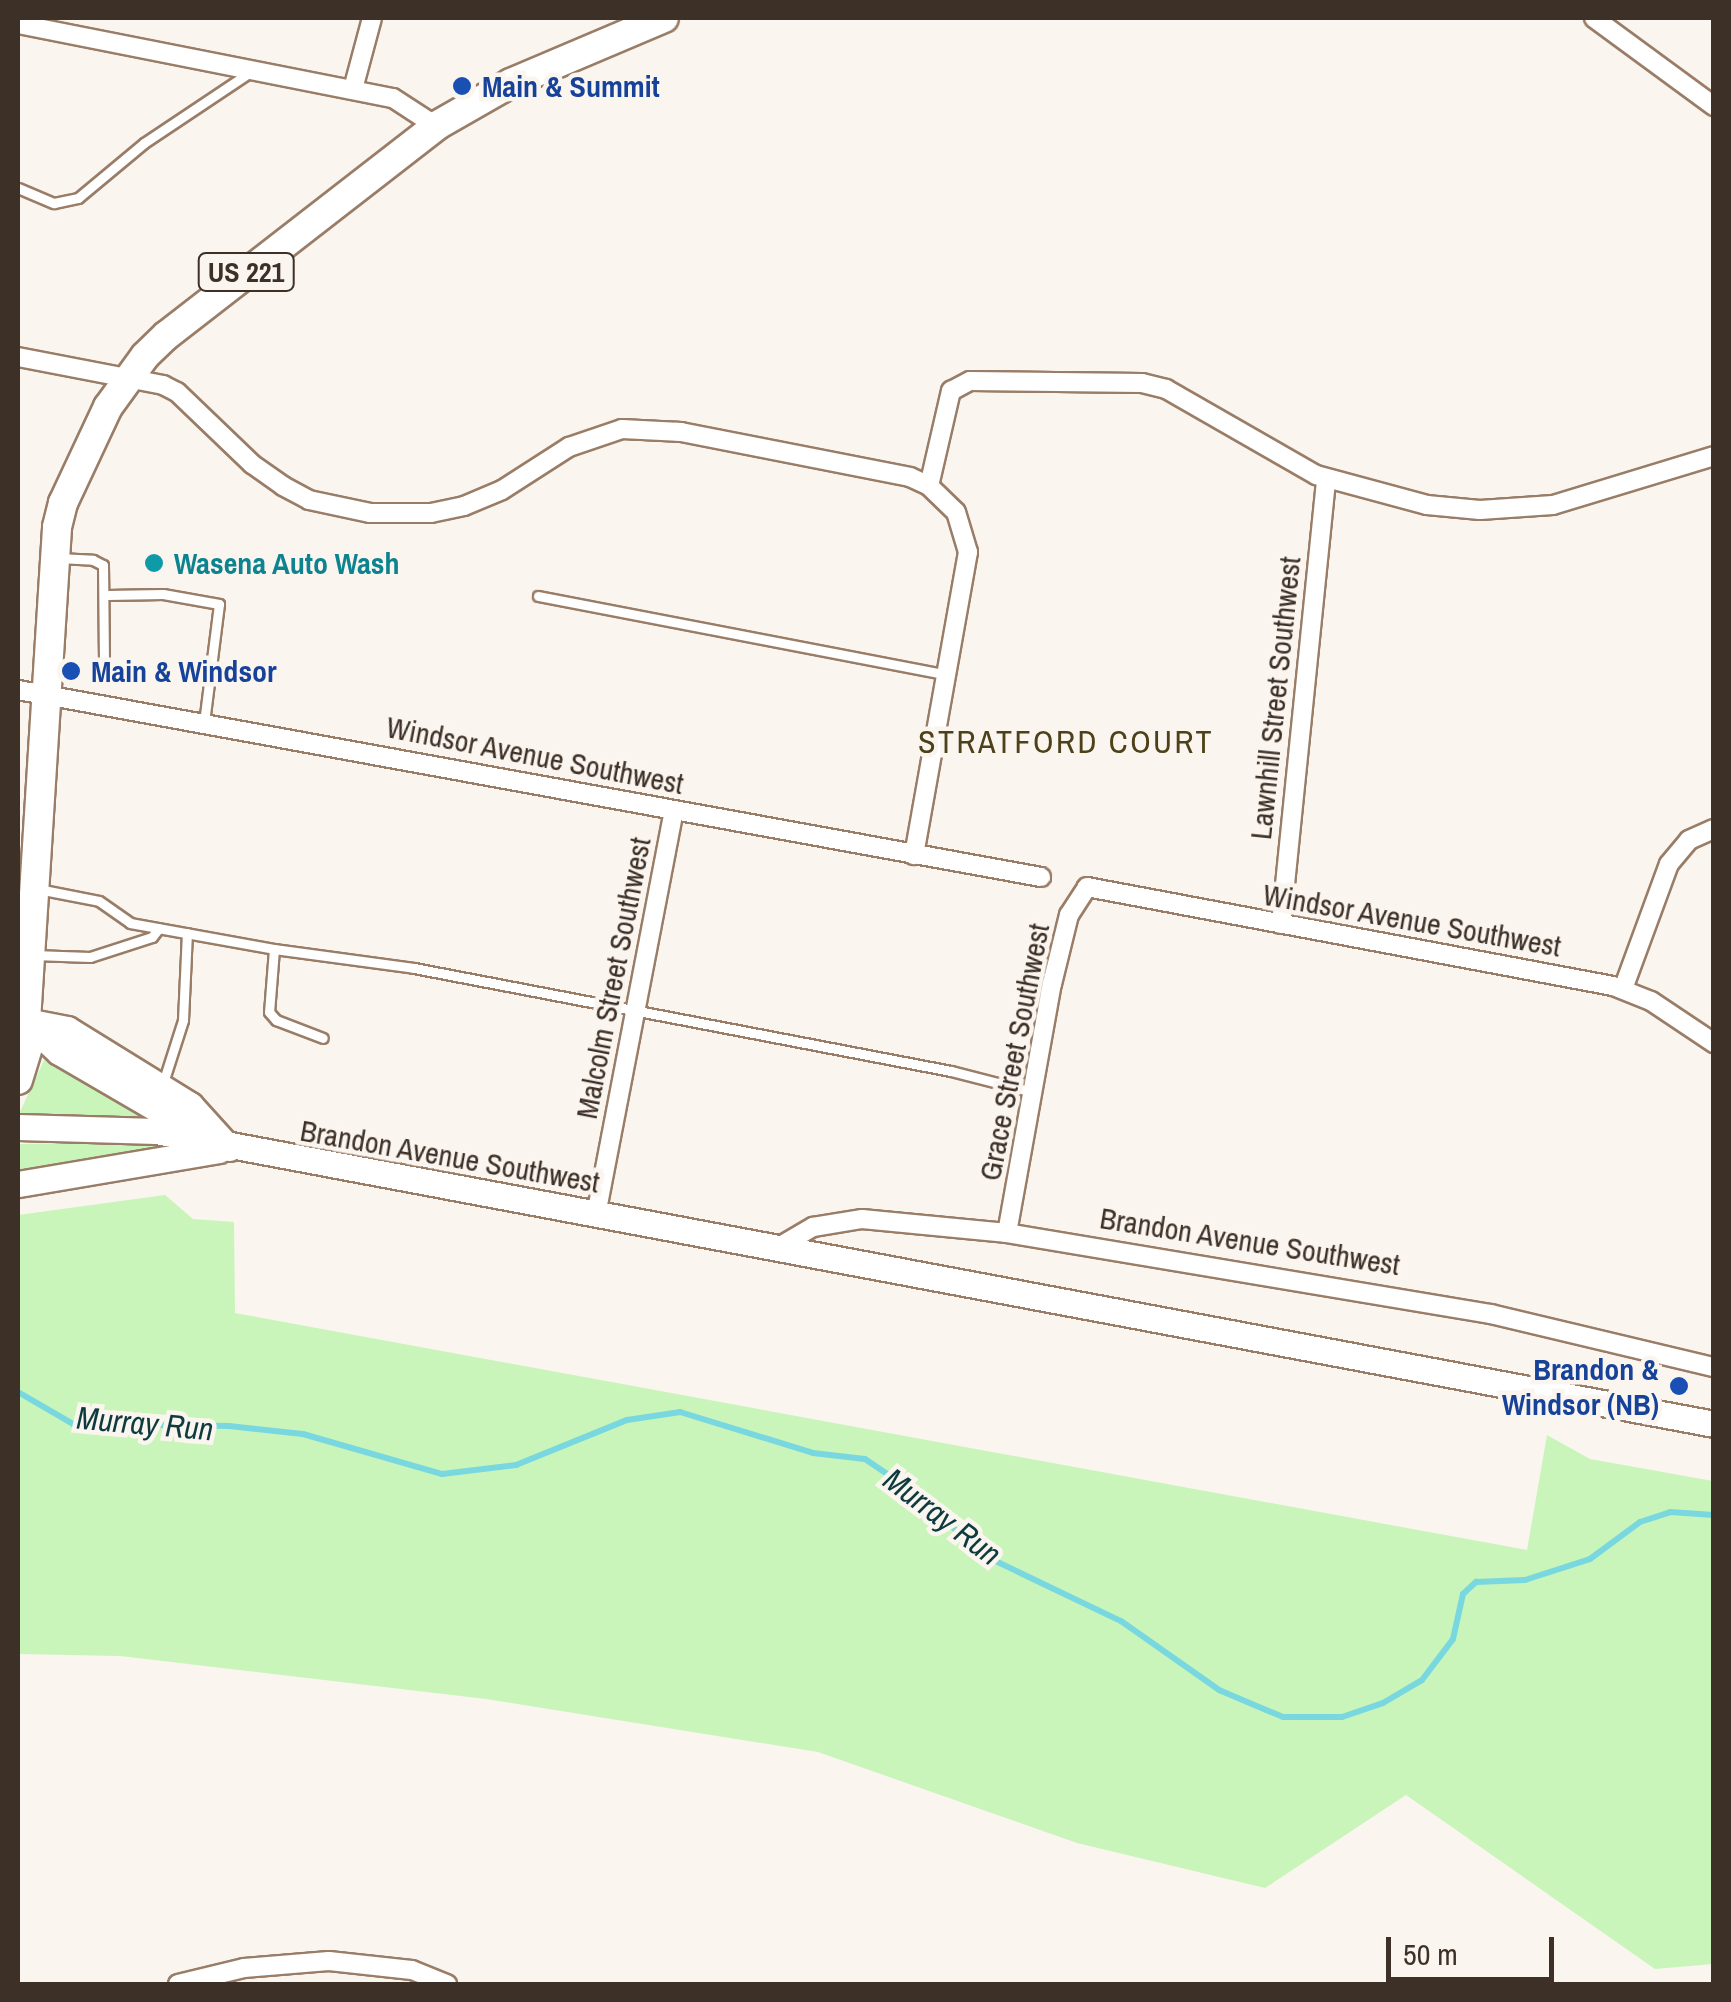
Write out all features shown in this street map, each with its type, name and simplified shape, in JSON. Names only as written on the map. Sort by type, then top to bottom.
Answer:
[{"type":"main road","name":"US 221","points":[[18,1080],[29,1043],[20,1023],[35,889],[55,558],[63,503],[108,407],[167,335],[436,126],[511,83],[664,18]]},
{"type":"main road","points":[[20,1023],[67,1029],[190,1105],[228,1148]]},
{"type":"main road","points":[[20,1023],[59,1052],[228,1148]]},
{"type":"main road","name":"Brandon Avenue Southwest","points":[[18,1126],[110,1126],[1714,1424]]},
{"type":"main road","name":"Brandon Avenue Southwest","points":[[18,1184],[228,1148]]},
{"type":"street","points":[[353,89],[372,18]]},
{"type":"street","points":[[1594,18],[1714,106]]},
{"type":"street","points":[[18,24],[393,98],[436,126]]},
{"type":"street","points":[[18,357],[177,392],[252,464],[282,486],[310,500],[370,513],[430,513],[464,506],[502,490],[569,447],[622,429],[681,432],[910,477],[929,486],[956,512],[968,552],[914,855]]},
{"type":"street","points":[[929,486],[951,391],[970,381],[1142,383],[1166,389],[1326,479],[1427,505],[1517,510],[1554,504],[1714,456]]},
{"type":"street","name":"Lawnhill Street Southwest","points":[[1281,924],[1326,479]]},
{"type":"street","name":"Windsor Avenue Southwest","points":[[18,690],[1041,877]]},
{"type":"street","name":"Malcolm Street Southwest","points":[[596,1216],[674,810]]},
{"type":"street","points":[[1623,989],[1669,864],[1688,840],[1714,828]]},
{"type":"street","name":"Windsor Avenue Southwest","points":[[1087,887],[1623,989],[1651,1001],[1714,1043]]},
{"type":"street","name":"Grace Street Southwest","points":[[1007,1233],[1069,916],[1087,887]]},
{"type":"street","name":"Brandon Avenue Southwest","points":[[777,1248],[814,1226],[862,1219],[1007,1233],[1490,1314],[1714,1367]]},
{"type":"street","points":[[178,1984],[244,1968],[329,1961],[412,1970],[447,1984]]},
{"type":"lane","points":[[18,188],[54,203],[78,198],[144,142],[255,68]]},
{"type":"lane","points":[[55,558],[92,560],[103,566],[104,660]]},
{"type":"lane","points":[[106,595],[163,594],[219,604],[204,723]]},
{"type":"lane","points":[[538,596],[946,675]]},
{"type":"lane","points":[[35,889],[99,901],[130,922],[159,928],[414,968],[951,1072],[1033,1092]]},
{"type":"lane","points":[[30,955],[90,957],[152,937],[159,928]]},
{"type":"lane","points":[[162,1087],[183,1020],[187,932]]},
{"type":"lane","points":[[274,949],[270,1012],[276,1020],[323,1038]]},
{"type":"green space","points":[[45,1058],[143,1116],[18,1116]]},
{"type":"green space","points":[[133,1142],[170,1146],[18,1172],[18,1144]]},
{"type":"green space","points":[[165,1195],[193,1219],[234,1222],[235,1313],[1527,1550],[1547,1435],[1590,1459],[1713,1481],[1713,1964],[1655,1969],[1406,1795],[1265,1888],[1077,1843],[818,1752],[486,1699],[120,1656],[18,1654],[18,1215]]},
{"type":"waterway","name":"Murray Run","points":[[18,1392],[73,1424],[229,1426],[303,1434],[442,1474],[516,1465],[627,1420],[680,1412],[813,1453],[865,1459],[914,1492],[983,1555],[1121,1621],[1219,1690],[1283,1717],[1342,1717],[1383,1703],[1422,1680],[1453,1639],[1463,1594],[1476,1582],[1525,1580],[1590,1559],[1640,1522],[1670,1512],[1714,1515]]},
{"type":"place","name":"Main & Summit","points":[[462,86]]},
{"type":"place","name":"Wasena Auto Wash","points":[[154,563]]},
{"type":"place","name":"Main & Windsor","points":[[71,671]]},
{"type":"place","name":"Brandon & Windsor (NB)","points":[[1679,1386]]},
{"type":"district","name":"STRATFORD COURT","points":[[1066,742]]}]
